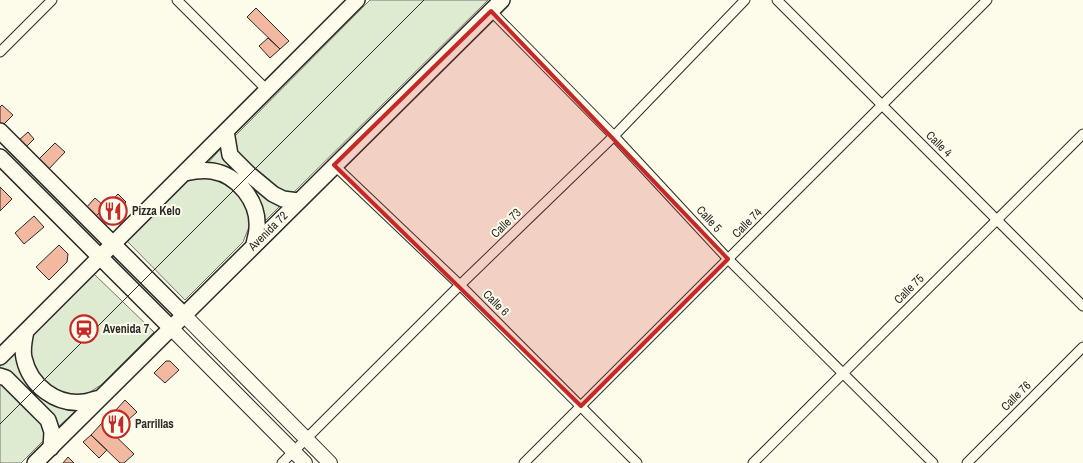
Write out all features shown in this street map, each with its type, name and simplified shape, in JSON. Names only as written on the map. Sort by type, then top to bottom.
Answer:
[{"type":"main road","points":[[0,357],[357,0]]},
{"type":"main road","name":"Avenida 72","points":[[35,463],[496,5]]},
{"type":"main road","points":[[0,131],[330,463]]},
{"type":"main road","points":[[226,131],[230,155],[249,174],[273,194],[283,199],[298,201]]},
{"type":"main road","points":[[0,157],[305,463]]},
{"type":"main road","points":[[184,173],[199,170],[213,171],[227,176],[239,184],[250,197],[256,212],[257,228],[254,244]]},
{"type":"main road","points":[[26,331],[23,344],[24,358],[29,373],[39,386],[52,396],[67,402],[84,402],[100,398]]},
{"type":"main road","points":[[0,376],[6,378],[48,420],[52,432],[51,448]]},
{"type":"street","points":[[0,52],[52,0]]},
{"type":"street","points":[[177,0],[267,90]]},
{"type":"street","name":"Calle 73","points":[[282,463],[460,285],[614,136],[746,0]]},
{"type":"street","name":"Calle 4","points":[[777,0],[1083,306]]},
{"type":"street","name":"Calle 74","points":[[524,463],[988,0]]},
{"type":"street","name":"Calle 5","points":[[496,5],[728,259],[932,463]]},
{"type":"street","name":"Calle 75","points":[[753,463],[1083,134]]},
{"type":"street","name":"Calle 6","points":[[334,165],[460,285],[637,463]]},
{"type":"street","name":"Calle 76","points":[[967,463],[1083,348]]},
{"type":"highlighted area","points":[[491,11],[728,259],[581,406],[334,165]]},
{"type":"green space","points":[[370,0],[488,0],[293,193],[284,195],[235,153],[235,136]]},
{"type":"green space","points":[[224,145],[281,205],[264,222],[262,207],[251,185],[231,170],[207,164]]},
{"type":"green space","points":[[198,177],[220,178],[240,192],[250,214],[249,227],[243,242],[185,300],[126,240],[188,181]]},
{"type":"green space","points":[[93,273],[154,332],[101,385],[90,392],[76,395],[62,392],[47,384],[35,372],[28,357],[29,344],[35,329]]},
{"type":"green space","points":[[16,349],[18,366],[27,382],[78,409],[57,428],[0,369],[0,365]]},
{"type":"green space","points":[[0,379],[46,424],[45,439],[21,463],[0,463]]},
{"type":"building","points":[[256,8],[289,41],[280,49],[247,17]]},
{"type":"building","points":[[268,38],[280,49],[270,58],[259,46]]},
{"type":"building","points":[[2,105],[13,115],[2,126],[0,125],[0,107]]},
{"type":"building","points":[[28,132],[34,139],[25,148],[18,141]]},
{"type":"building","points":[[55,143],[65,152],[47,171],[37,161]]},
{"type":"building","points":[[0,187],[12,199],[0,211]]},
{"type":"building","points":[[118,194],[126,202],[105,223],[99,223],[94,218]]},
{"type":"building","points":[[95,198],[105,207],[94,218],[85,209]]},
{"type":"building","points":[[34,216],[44,227],[24,244],[15,233]]},
{"type":"building","points":[[59,245],[68,254],[67,262],[49,280],[36,267]]},
{"type":"building","points":[[166,361],[170,361],[179,370],[165,383],[154,373]]},
{"type":"building","points":[[125,400],[137,412],[126,422],[115,411]]},
{"type":"building","name":"Parrillas","points":[[115,411],[130,425],[118,438],[102,423]]},
{"type":"building","points":[[102,423],[134,454],[124,463],[120,463],[91,435]]},
{"type":"building","points":[[91,435],[107,450],[99,458],[83,442]]},
{"type":"building","points":[[68,457],[74,463],[63,463]]},
{"type":"tram line","points":[[0,424],[424,0]]},
{"type":"place","name":"Pizza Kelo","points":[[113,211]]},
{"type":"place","name":"Avenida 7","points":[[84,329]]},
{"type":"place","name":"Parrillas","points":[[116,424]]}]
